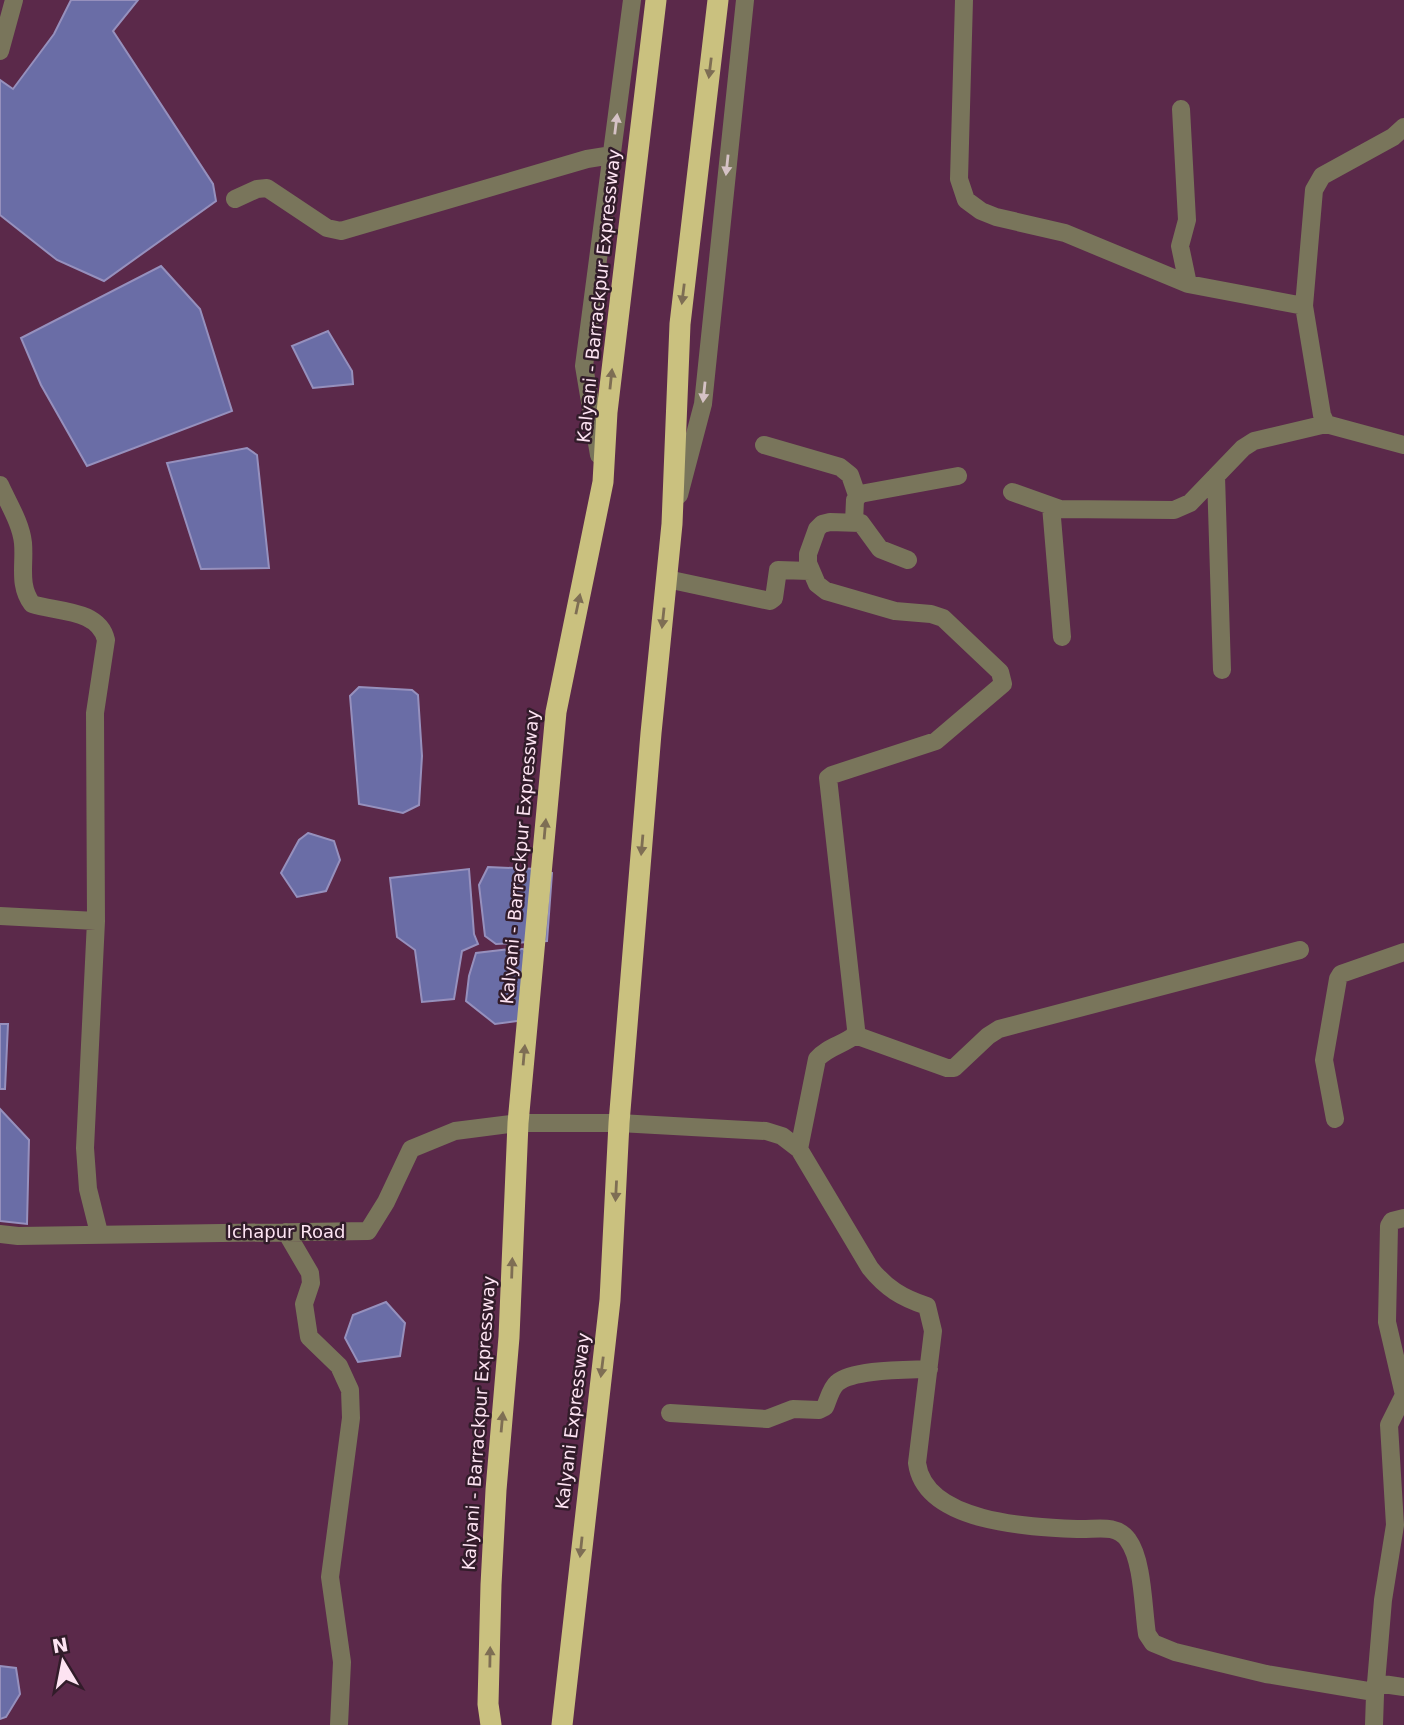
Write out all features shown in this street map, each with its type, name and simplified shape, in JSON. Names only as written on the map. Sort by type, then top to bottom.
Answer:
[{"type":"highway","name":"Kalyani - Barrackpur Expressway","points":[[491,1725],[488,1704],[496,1490],[509,1337],[518,1123],[556,712],[604,482],[607,412],[656,0]]},
{"type":"highway","points":[[619,1123],[650,747],[672,524],[680,324],[718,0]]},
{"type":"highway","name":"Kalyani Expressway","points":[[562,1725],[610,1300],[619,1123]]},
{"type":"street","points":[[0,51],[14,0]]},
{"type":"street","points":[[604,482],[584,366],[632,0]]},
{"type":"street","points":[[672,524],[703,404],[744,0]]},
{"type":"street","points":[[964,0],[959,179],[966,200],[981,211],[996,217],[1065,233],[1188,284],[1304,306]]},
{"type":"street","points":[[1181,109],[1187,220],[1180,246],[1188,284]]},
{"type":"street","points":[[1326,424],[1322,415],[1304,306],[1314,190],[1322,176],[1393,137],[1404,127]]},
{"type":"street","points":[[235,200],[257,189],[267,188],[327,228],[341,231],[587,159],[612,155]]},
{"type":"street","points":[[1012,492],[1068,509],[1174,510],[1190,503],[1243,448],[1254,441],[1326,424],[1404,445]]},
{"type":"street","points":[[764,445],[840,467],[850,475],[857,495],[854,522]]},
{"type":"street","points":[[857,495],[958,476]]},
{"type":"street","points":[[1216,476],[1222,670]]},
{"type":"street","points":[[0,485],[23,542],[25,595],[32,604],[94,621],[104,629],[106,640],[95,713],[96,921],[85,1166],[99,1233]]},
{"type":"street","points":[[1051,506],[1062,637]]},
{"type":"street","points":[[855,1035],[828,778],[936,741],[1003,684],[1000,672],[943,618],[931,614],[895,611],[826,591],[817,584],[810,570],[808,554],[817,529],[822,524],[854,522],[864,526],[884,552],[908,560]]},
{"type":"street","points":[[667,579],[770,601],[774,597],[778,570],[810,570]]},
{"type":"street","points":[[0,916],[96,921]]},
{"type":"street","points":[[799,1149],[814,1064],[822,1053],[855,1035],[947,1068],[954,1068],[988,1036],[999,1030],[1300,950]]},
{"type":"street","points":[[1335,1119],[1324,1060],[1338,979],[1341,974],[1404,952]]},
{"type":"street","points":[[518,1123],[619,1123],[766,1130],[782,1136],[799,1149],[870,1268],[880,1280],[890,1290],[927,1306],[933,1331],[917,1462],[923,1482],[940,1500],[980,1516],[1021,1525],[1079,1530],[1098,1528],[1115,1531],[1126,1537],[1133,1548],[1137,1563],[1147,1634],[1153,1643],[1161,1648],[1266,1674],[1355,1689],[1404,1687]]},
{"type":"street","name":"Ichapur Road","points":[[0,1234],[18,1236],[368,1231],[386,1202],[411,1149],[455,1131],[518,1123]]},
{"type":"street","points":[[1374,1725],[1381,1615],[1395,1525],[1389,1425],[1404,1395],[1386,1311],[1390,1226],[1392,1221],[1404,1218]]},
{"type":"street","points":[[286,1232],[310,1273],[311,1283],[304,1304],[309,1337],[339,1366],[351,1390],[351,1418],[330,1570],[342,1662],[340,1725]]},
{"type":"street","points":[[670,1413],[767,1419],[793,1409],[819,1410],[825,1407],[834,1385],[841,1380],[868,1372],[929,1369]]},
{"type":"water","points":[[71,0],[138,0],[113,31],[213,184],[216,201],[104,281],[57,260],[0,215],[0,80],[13,89],[54,34]]},
{"type":"water","points":[[161,266],[200,309],[232,411],[87,466],[41,385],[21,338]]},
{"type":"water","points":[[328,331],[352,371],[353,384],[313,388],[292,346]]},
{"type":"water","points":[[247,448],[257,455],[269,568],[201,569],[167,463]]},
{"type":"water","points":[[359,687],[412,690],[418,695],[422,756],[419,805],[403,813],[359,804],[350,696]]},
{"type":"water","points":[[308,833],[334,841],[340,860],[326,891],[297,897],[281,873],[299,840]]},
{"type":"water","points":[[488,867],[537,869],[552,873],[547,941],[496,944],[485,936],[479,885]]},
{"type":"water","points":[[469,869],[474,934],[478,944],[462,951],[454,999],[422,1002],[415,950],[397,937],[390,878]]},
{"type":"water","points":[[523,949],[536,960],[524,1020],[495,1024],[466,1001],[469,976],[476,953]]},
{"type":"water","points":[[0,1024],[8,1024],[5,1089],[0,1089]]},
{"type":"water","points":[[0,1109],[29,1140],[27,1224],[0,1221]]},
{"type":"water","points":[[386,1302],[405,1323],[400,1356],[358,1362],[345,1338],[353,1315]]},
{"type":"water","points":[[0,1666],[16,1668],[20,1694],[6,1717],[0,1719]]}]
